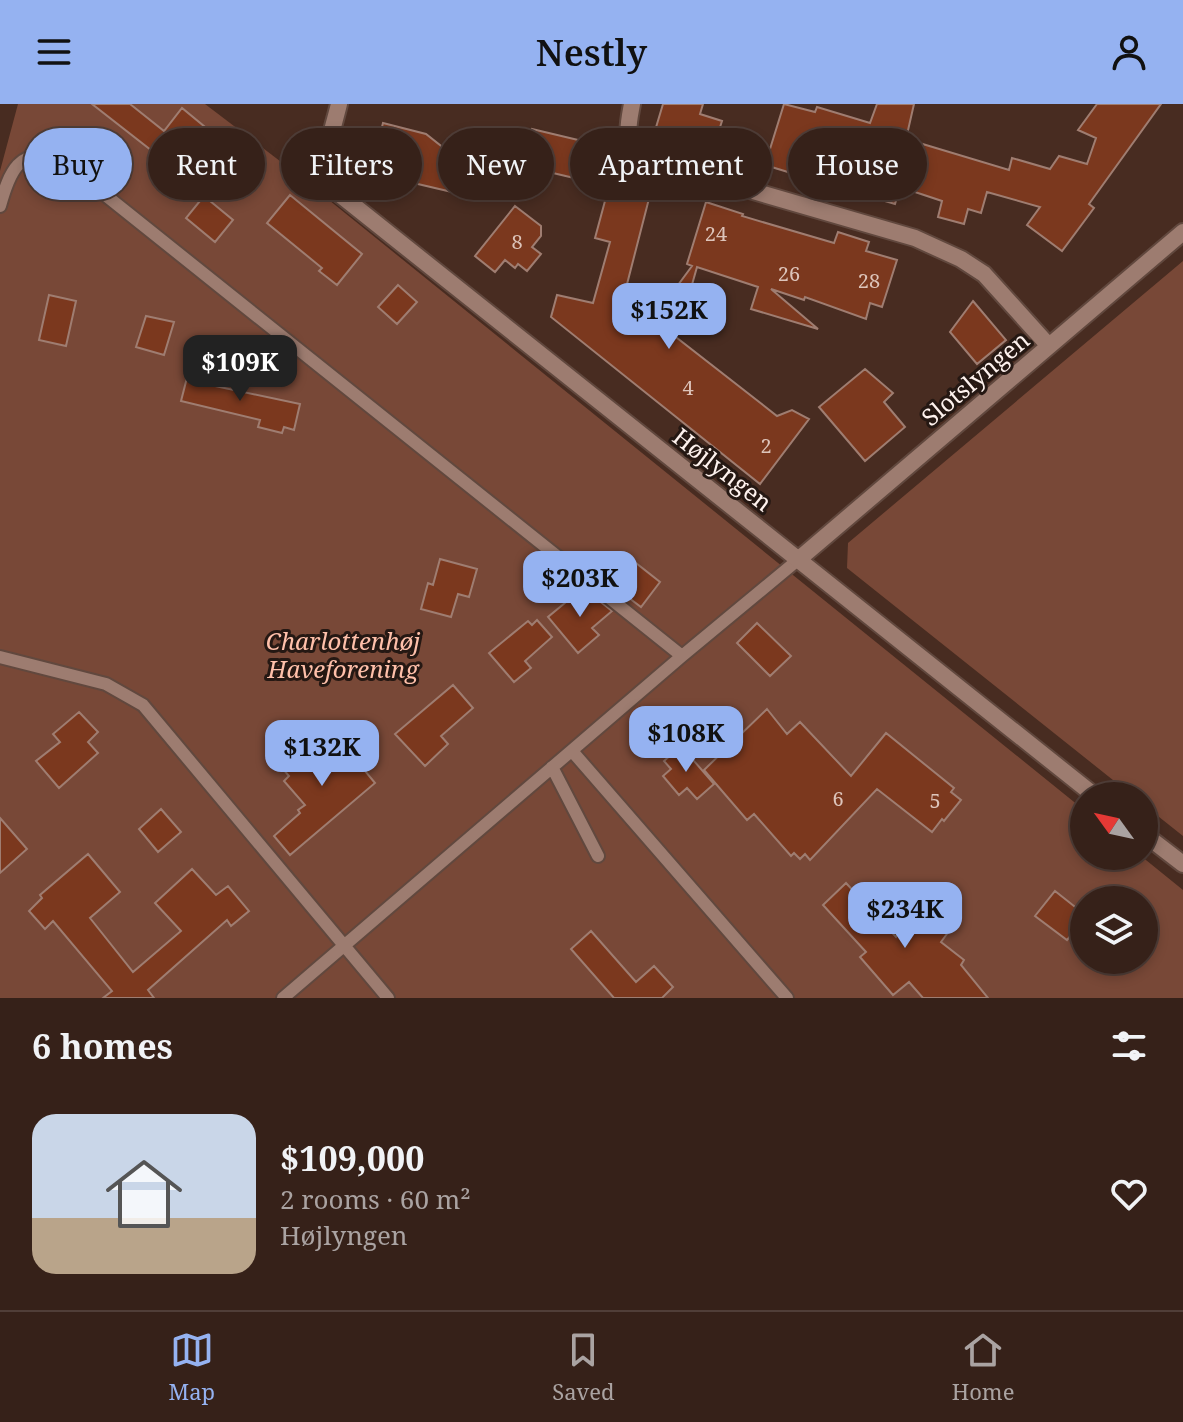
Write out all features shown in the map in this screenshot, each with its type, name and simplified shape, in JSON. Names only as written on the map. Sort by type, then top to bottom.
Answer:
[{"type":"street","name":"Højlyngen","points":[[339,104],[328,152],[327,175],[338,193],[1078,782]]},
{"type":"street","points":[[632,104],[628,140],[631,148],[643,159],[938,247],[984,274],[1049,346]]},
{"type":"street","name":"Slotslyngen","points":[[799,559],[1183,232]]},
{"type":"street","points":[[1158,845],[1183,864]]},
{"type":"lane","points":[[0,206],[11,172],[20,162],[44,154],[59,158],[682,656]]},
{"type":"lane","points":[[283,998],[799,559]]},
{"type":"lane","points":[[0,657],[106,684],[143,705],[388,998]]},
{"type":"lane","points":[[572,751],[787,998]]},
{"type":"lane","points":[[552,767],[598,856]]},
{"type":"green space","name":"Charlottenhøj Haveforening","points":[[18,104],[205,104],[237,128],[148,128],[148,200],[265,200],[265,150],[281,162],[281,200],[329,200],[1070,799],[1070,870],[1158,870],[1183,890],[1183,998],[0,998],[0,171]]},
{"type":"green space","points":[[1183,261],[1183,836],[1158,816],[1158,782],[1115,782],[847,568],[848,543]]},
{"type":"building","points":[[92,104],[130,104],[160,128],[148,128],[148,148],[132,135],[132,128],[123,128]]},
{"type":"building","points":[[663,104],[703,104],[700,114],[722,121],[720,128],[656,128]]},
{"type":"building","points":[[784,104],[815,112],[817,107],[870,123],[877,104],[914,104],[909,128],[788,128],[788,172],[772,167],[772,143]]},
{"type":"building","points":[[1097,104],[1161,104],[1089,204],[1094,208],[1062,251],[1027,225],[1040,207],[987,192],[981,213],[968,209],[964,224],[938,217],[942,201],[927,196],[927,145],[1009,170],[1012,158],[1050,169],[1059,156],[1087,164],[1096,138],[1078,130]]},
{"type":"building","points":[[182,108],[204,128],[166,128]]},
{"type":"building","points":[[383,123],[403,128],[382,128]]},
{"type":"building","points":[[422,133],[438,144],[438,189],[422,185]]},
{"type":"building","points":[[554,134],[570,138],[570,177],[554,173]]},
{"type":"building","points":[[201,200],[209,200],[233,220],[215,242],[186,218]]},
{"type":"building","points":[[286,200],[296,200],[362,254],[337,285],[319,271],[322,268],[267,223]]},
{"type":"building","points":[[605,200],[649,200],[625,292],[632,298],[631,302],[777,416],[792,410],[809,419],[760,484],[551,317],[557,295],[593,303],[610,242],[595,238]]},
{"type":"building","points":[[706,202],[834,243],[838,232],[869,242],[866,251],[897,260],[882,307],[870,303],[866,319],[805,297],[804,300],[771,289],[818,329],[751,309],[758,287],[697,267],[680,327],[653,319],[692,266],[687,264]]},
{"type":"building","points":[[515,206],[541,226],[541,236],[532,247],[541,254],[527,271],[518,264],[515,268],[505,260],[495,272],[475,256]]},
{"type":"building","points":[[398,285],[417,302],[397,324],[378,307]]},
{"type":"building","points":[[49,295],[76,301],[66,346],[39,340]]},
{"type":"building","points":[[973,301],[1006,340],[977,364],[950,332]]},
{"type":"building","points":[[146,316],[174,322],[164,355],[136,347]]},
{"type":"building","points":[[865,369],[893,393],[884,402],[905,427],[865,461],[819,407]]},
{"type":"building","points":[[189,370],[217,377],[215,386],[300,404],[294,430],[284,427],[282,433],[258,427],[260,420],[181,401]]},
{"type":"building","points":[[440,559],[477,569],[469,597],[458,594],[451,617],[421,609],[428,583],[433,585]]},
{"type":"building","points":[[617,559],[627,566],[632,560],[660,582],[641,607],[629,598],[626,600],[597,576]]},
{"type":"building","points":[[583,588],[612,611],[592,628],[599,635],[578,653],[548,617]]},
{"type":"building","points":[[537,620],[552,637],[525,661],[531,668],[514,682],[489,653],[528,621],[532,625]]},
{"type":"building","points":[[757,623],[791,656],[770,676],[737,643]]},
{"type":"building","points":[[453,685],[473,708],[441,736],[448,744],[425,766],[395,734]]},
{"type":"building","points":[[767,709],[787,734],[800,722],[851,776],[886,733],[954,788],[951,792],[961,800],[932,832],[877,789],[810,860],[805,854],[800,859],[794,853],[791,856],[754,814],[747,820],[704,770]]},
{"type":"building","points":[[79,712],[98,732],[88,742],[98,753],[59,788],[36,761],[60,742],[53,734]]},
{"type":"building","points":[[340,736],[346,744],[350,740],[370,767],[365,771],[375,783],[290,855],[274,836],[305,805],[284,781],[289,776],[278,763],[295,748],[299,753],[305,749],[313,758]]},
{"type":"building","points":[[681,746],[714,784],[697,799],[687,788],[679,795],[663,776],[671,769],[664,761]]},
{"type":"building","points":[[161,809],[181,832],[158,852],[139,829]]},
{"type":"building","points":[[0,818],[27,849],[0,873]]},
{"type":"building","points":[[88,854],[120,892],[90,918],[133,972],[181,931],[155,903],[192,869],[216,895],[228,886],[249,911],[231,926],[227,920],[148,990],[154,998],[103,998],[112,991],[53,921],[45,929],[29,911],[42,898],[40,895]]},
{"type":"building","points":[[846,883],[896,937],[907,920],[909,922],[924,906],[952,927],[941,942],[964,960],[961,965],[988,998],[923,998],[909,982],[893,995],[860,957],[866,952],[823,905]]},
{"type":"building","points":[[1055,891],[1070,903],[1070,936],[1067,940],[1035,916]]},
{"type":"building","points":[[591,931],[636,982],[654,966],[673,987],[662,998],[614,998],[571,949]]}]
